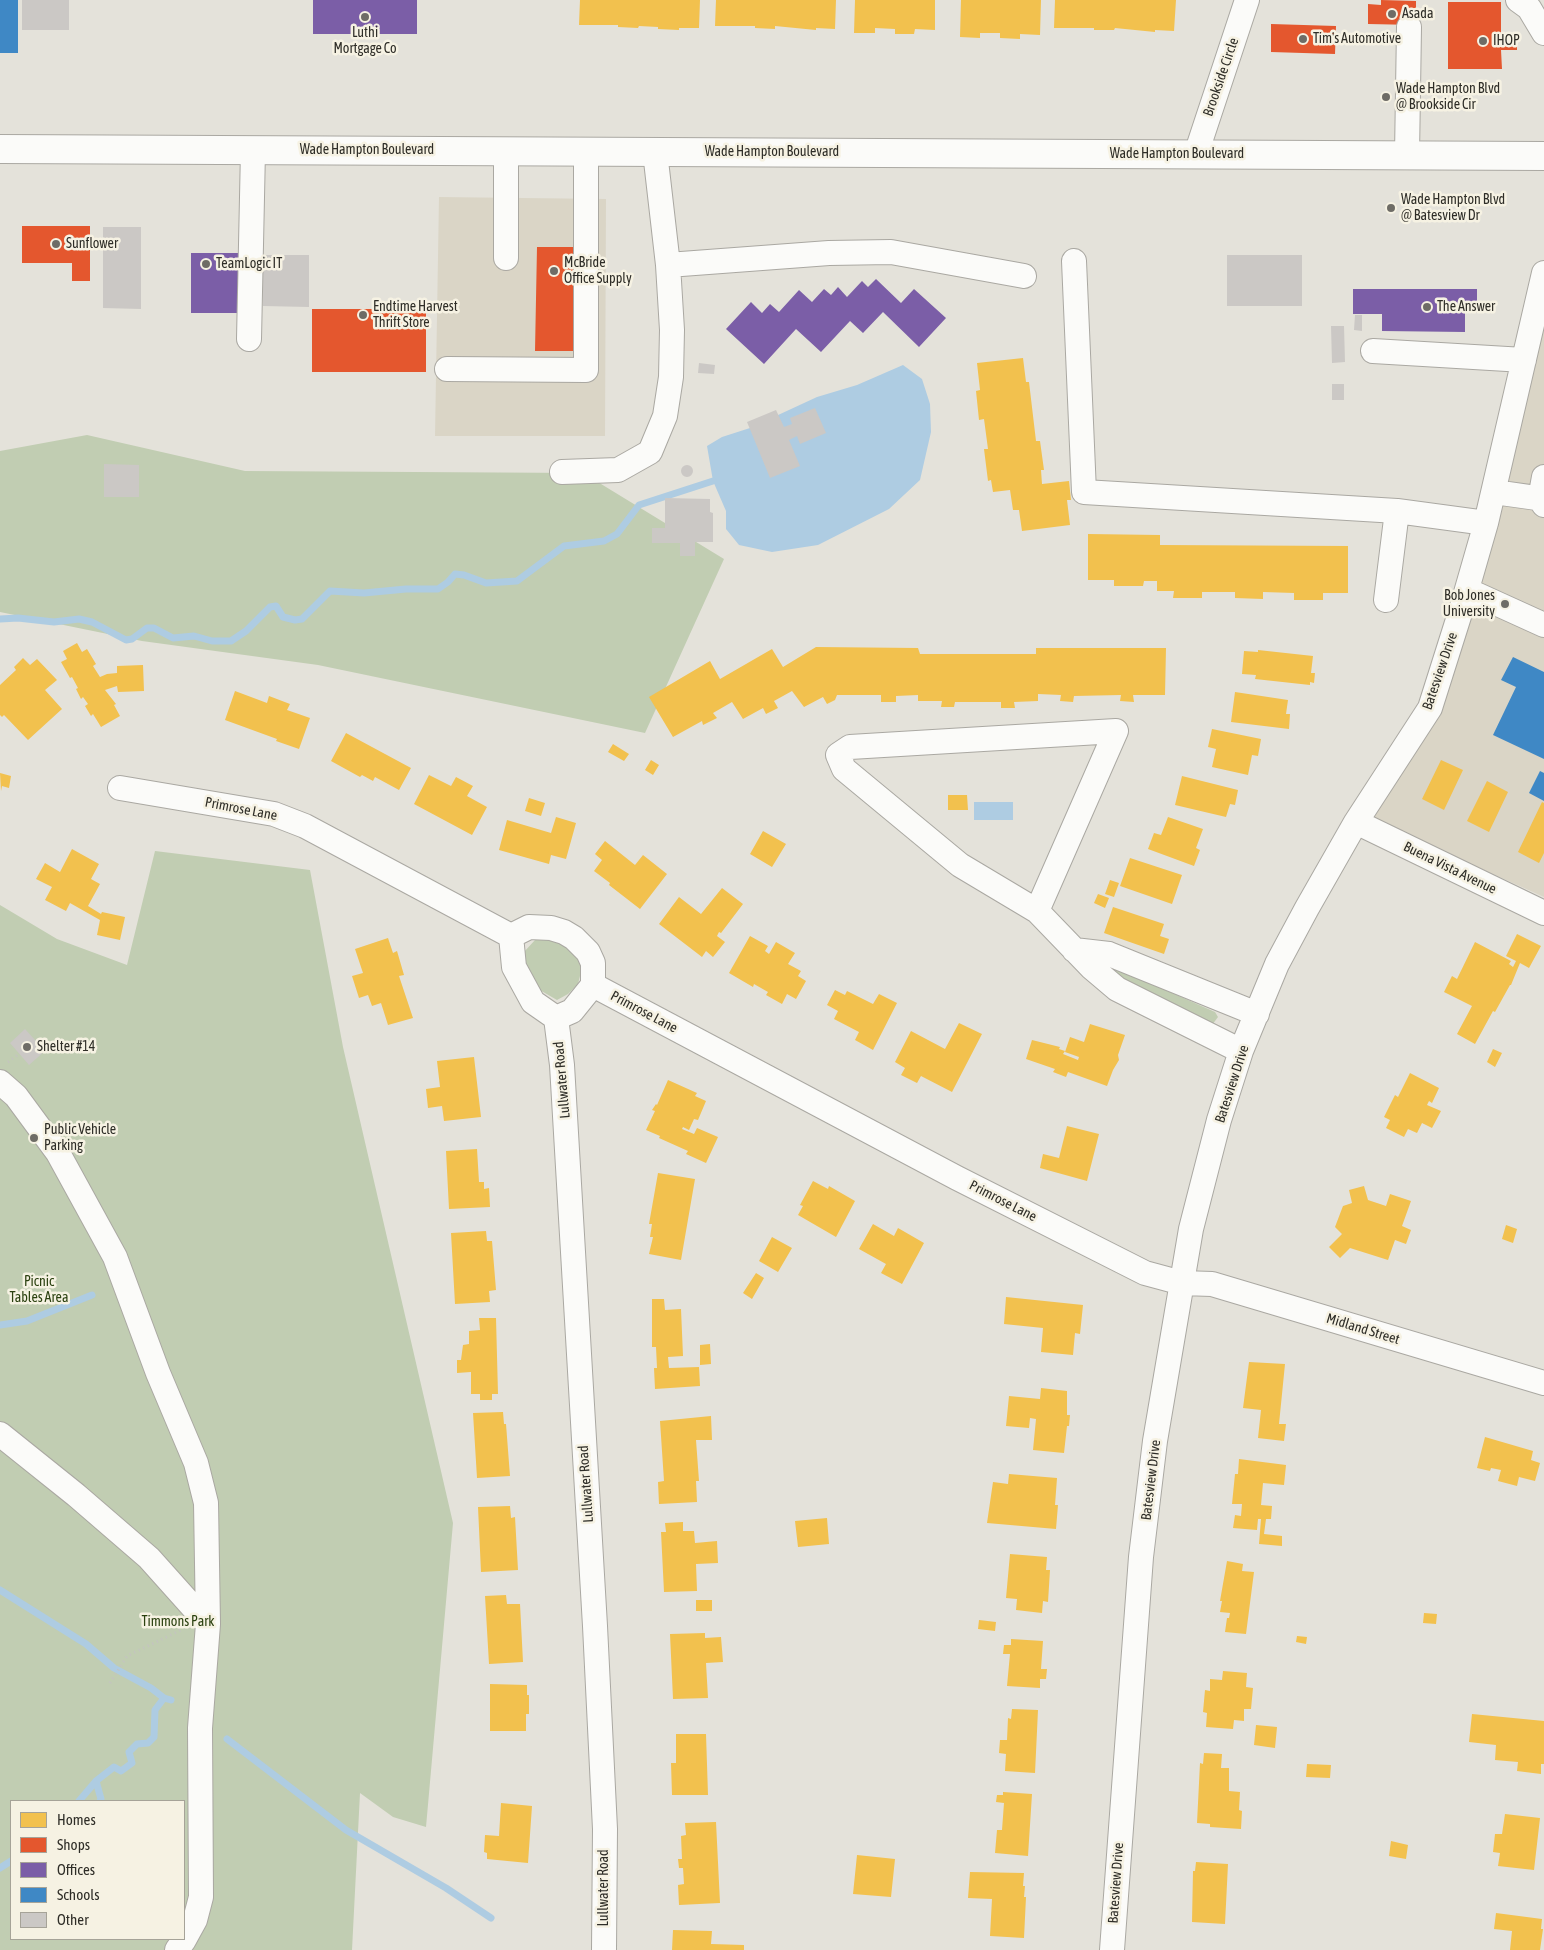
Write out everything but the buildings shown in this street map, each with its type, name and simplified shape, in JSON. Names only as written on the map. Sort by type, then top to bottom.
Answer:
[{"type":"main road","name":"Wade Hampton Boulevard","points":[[0,149],[1544,156]]},
{"type":"street","name":"Brookside Circle","points":[[1196,154],[1247,0]]},
{"type":"street","points":[[1518,0],[1528,8],[1544,32]]},
{"type":"street","points":[[1408,27],[1408,155]]},
{"type":"street","points":[[249,339],[253,150]]},
{"type":"street","points":[[506,151],[506,258]]},
{"type":"street","points":[[447,369],[586,370],[586,151]]},
{"type":"street","points":[[562,472],[618,470],[650,452],[665,416],[671,377],[672,330],[668,265],[655,152]]},
{"type":"street","points":[[668,265],[829,253],[891,252],[1024,276]]},
{"type":"street","points":[[1074,261],[1084,492],[1397,511],[1486,523]]},
{"type":"street","name":"Batesview Drive","points":[[1112,1950],[1141,1557],[1155,1441],[1191,1229],[1219,1120],[1241,1052],[1277,964],[1356,822],[1430,708],[1486,523],[1524,360],[1539,317],[1544,273]]},
{"type":"street","points":[[1373,351],[1524,360]]},
{"type":"street","points":[[1494,492],[1543,495]]},
{"type":"street","points":[[1386,600],[1397,511]]},
{"type":"street","points":[[1467,590],[1544,625]]},
{"type":"street","points":[[1038,911],[1116,731],[850,747],[838,755],[844,769],[960,865],[1038,911],[1091,967],[1117,989],[1241,1052]]},
{"type":"street","name":"Primrose Lane","points":[[120,788],[274,814],[305,826],[511,936]]},
{"type":"street","name":"Buena Vista Avenue","points":[[1356,822],[1544,913]]},
{"type":"street","points":[[540,926],[569,935],[588,952],[594,969],[593,986],[572,1011],[556,1018],[533,1002],[514,967],[511,936],[529,927],[540,926]]},
{"type":"street","points":[[1074,950],[1110,954],[1257,1014]]},
{"type":"street","name":"Primrose Lane","points":[[593,986],[957,1178],[1145,1273],[1182,1282]]},
{"type":"street","name":"Lullwater Road","points":[[556,1018],[562,1065],[595,1626],[605,1829],[604,1950]]},
{"type":"street","points":[[0,1082],[16,1096],[58,1152],[115,1257],[158,1373],[196,1463],[206,1503],[200,1624],[201,1897],[195,1920],[185,1938]]},
{"type":"street","name":"Midland Street","points":[[1182,1282],[1212,1284],[1544,1383]]},
{"type":"street","points":[[0,1434],[76,1495],[149,1558],[200,1624]]},
{"type":"path","points":[[111,1681],[127,1656],[200,1624]]},
{"type":"shaded area","points":[[439,197],[606,199],[605,436],[435,436]]},
{"type":"shaded area","name":"Bob Jones University","points":[[1544,291],[1544,897],[1373,820],[1446,685]]},
{"type":"green space","points":[[87,435],[245,471],[583,473],[724,559],[645,733],[318,665],[142,641],[0,612],[0,451]]},
{"type":"green space","name":"Timmons Park","points":[[155,851],[310,870],[343,1047],[453,1523],[426,1827],[393,1817],[360,1793],[352,1950],[0,1950],[0,905],[57,939],[127,965]]},
{"type":"green space","points":[[547,936],[566,943],[579,955],[582,968],[578,984],[568,994],[557,1000],[538,989],[525,970],[524,952],[535,940]]},
{"type":"green space","points":[[1111,966],[1215,1012],[1218,1017],[1212,1025],[1109,974]]},
{"type":"water","points":[[903,365],[922,379],[930,404],[931,432],[920,480],[889,509],[818,545],[772,552],[739,545],[726,529],[726,511],[713,481],[707,446],[722,437],[750,428],[817,397],[857,385]]},
{"type":"water","points":[[974,802],[1013,802],[1013,820],[974,820]]},
{"type":"waterway","points":[[0,619],[18,618],[54,622],[79,619],[92,622],[126,640],[132,639],[147,628],[154,628],[173,638],[194,636],[212,641],[231,641],[246,631],[270,607],[276,606],[283,617],[295,620],[302,619],[330,591],[364,593],[406,589],[438,589],[455,574],[464,575],[486,583],[517,581],[564,546],[604,541],[617,534],[639,505],[713,481]]},
{"type":"waterway","points":[[0,1325],[27,1321],[92,1295]]},
{"type":"waterway","points":[[0,1590],[86,1644],[114,1668],[151,1688],[164,1698],[171,1700]]},
{"type":"waterway","points":[[80,1800],[96,1781],[114,1767],[121,1771],[132,1763],[129,1752],[137,1744],[148,1743],[154,1737],[155,1710],[164,1698]]},
{"type":"waterway","points":[[227,1739],[346,1830],[446,1888],[491,1918]]},
{"type":"waterway","points":[[96,1781],[100,1800]]},
{"type":"waterway","points":[[0,1868],[10,1862]]},
{"type":"place","name":"Asada","points":[[1392,14]]},
{"type":"place","name":"Luthi Mortgage Co","points":[[365,17]]},
{"type":"place","name":"Tim's Automotive","points":[[1303,39]]},
{"type":"place","name":"IHOP","points":[[1483,41]]},
{"type":"place","name":"Wade Hampton Blvd @ Brookside Cir","points":[[1386,97]]},
{"type":"place","name":"Wade Hampton Blvd @ Batesview Dr","points":[[1391,208]]},
{"type":"place","name":"Sunflower","points":[[56,244]]},
{"type":"place","name":"TeamLogic IT","points":[[206,264]]},
{"type":"place","name":"McBride Office Supply","points":[[554,271]]},
{"type":"place","name":"The Answer","points":[[1427,307]]},
{"type":"place","name":"Endtime Harvest Thrift Store","points":[[363,315]]},
{"type":"place","name":"Bob Jones University","points":[[1505,604]]},
{"type":"place","name":"Shelter #14","points":[[27,1047]]},
{"type":"place","name":"Public Vehicle Parking","points":[[34,1138]]},
{"type":"park label","name":"Picnic Tables Area","points":[[39,1290]]}]
